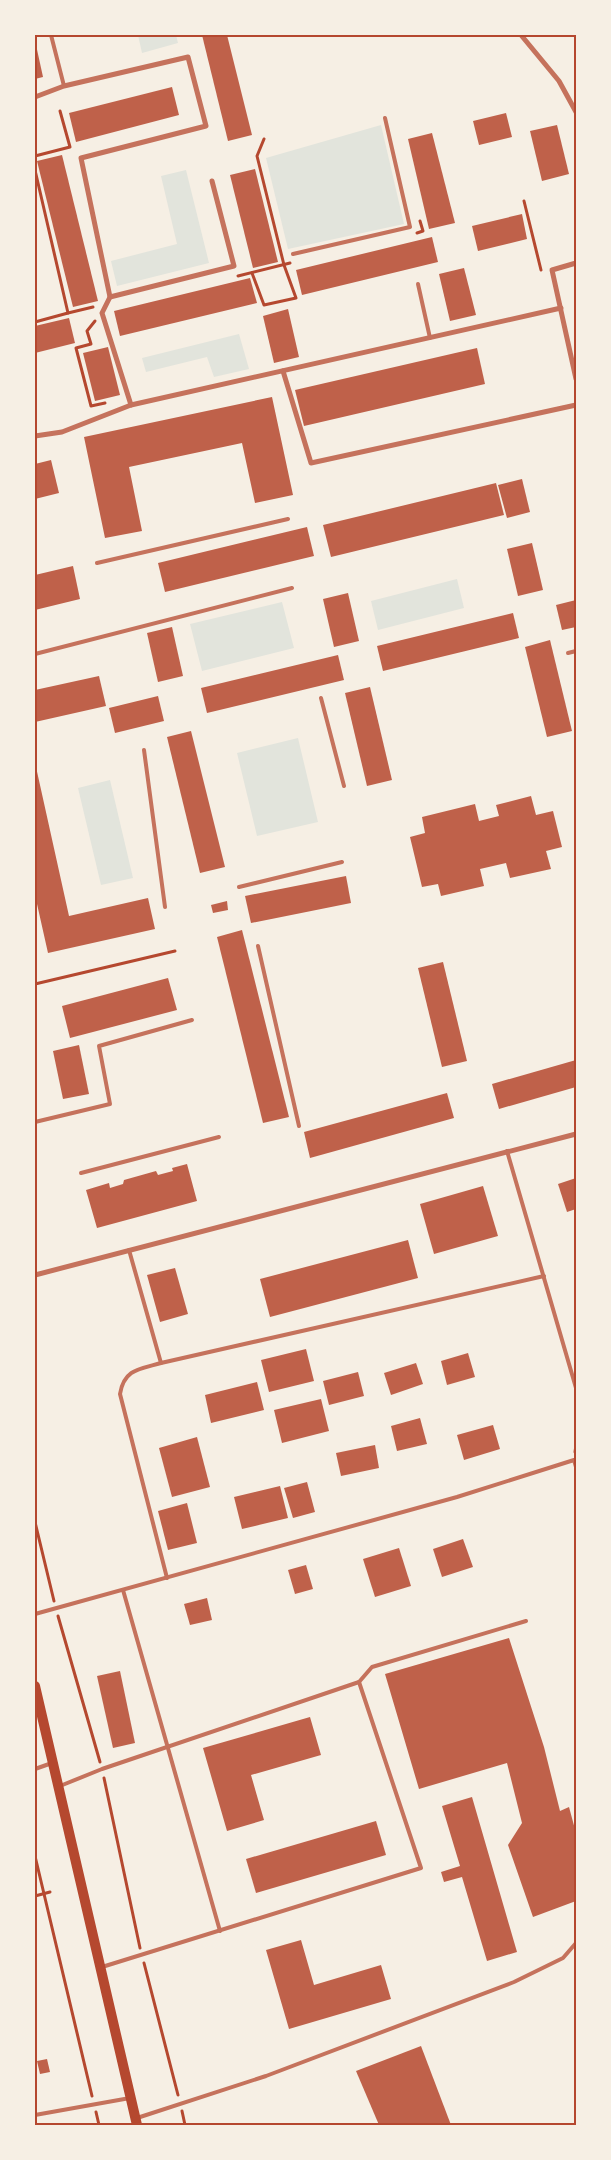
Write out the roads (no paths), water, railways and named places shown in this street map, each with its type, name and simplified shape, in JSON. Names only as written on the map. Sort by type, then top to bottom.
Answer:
[{"type":"main road","points":[[35,1686],[136,2122]]},
{"type":"street","points":[[521,35],[559,81],[576,112]]},
{"type":"street","points":[[35,97],[64,86],[188,57],[206,126],[81,158],[110,297],[102,313],[131,405]]},
{"type":"street","points":[[110,297],[234,266],[212,181]]},
{"type":"street","points":[[576,263],[552,270],[576,380]]},
{"type":"street","points":[[35,436],[62,432],[131,405],[561,308]]},
{"type":"street","points":[[283,371],[311,463],[576,405]]},
{"type":"street","points":[[35,1275],[576,1134]]},
{"type":"lane","points":[[51,35],[64,86]]},
{"type":"lane","points":[[293,254],[410,227],[385,118]]},
{"type":"lane","points":[[418,284],[430,338]]},
{"type":"lane","points":[[97,563],[288,519]]},
{"type":"lane","points":[[35,654],[292,588]]},
{"type":"lane","points":[[568,653],[576,651]]},
{"type":"lane","points":[[321,698],[344,786]]},
{"type":"lane","points":[[144,750],[165,907]]},
{"type":"lane","points":[[239,887],[342,862]]},
{"type":"lane","points":[[258,946],[299,1126]]},
{"type":"lane","points":[[35,1122],[110,1104],[99,1046],[192,1020]]},
{"type":"lane","points":[[81,1173],[219,1138]]},
{"type":"lane","points":[[507,1152],[576,1388]]},
{"type":"lane","points":[[129,1250],[161,1362]]},
{"type":"lane","points":[[167,1578],[120,1394],[122,1382],[129,1373],[161,1362],[544,1276]]},
{"type":"lane","points":[[35,1614],[457,1497],[574,1460],[576,1467]]},
{"type":"lane","points":[[123,1590],[220,1930]]},
{"type":"lane","points":[[58,1786],[102,1769],[359,1682],[372,1667],[526,1621]]},
{"type":"lane","points":[[100,1968],[421,1868],[359,1682]]},
{"type":"lane","points":[[35,1769],[53,1763]]},
{"type":"lane","points":[[136,2122],[357,2043],[514,1982],[563,1958],[576,1943]]},
{"type":"lane","points":[[35,2115],[94,2106],[130,2098]]}]
